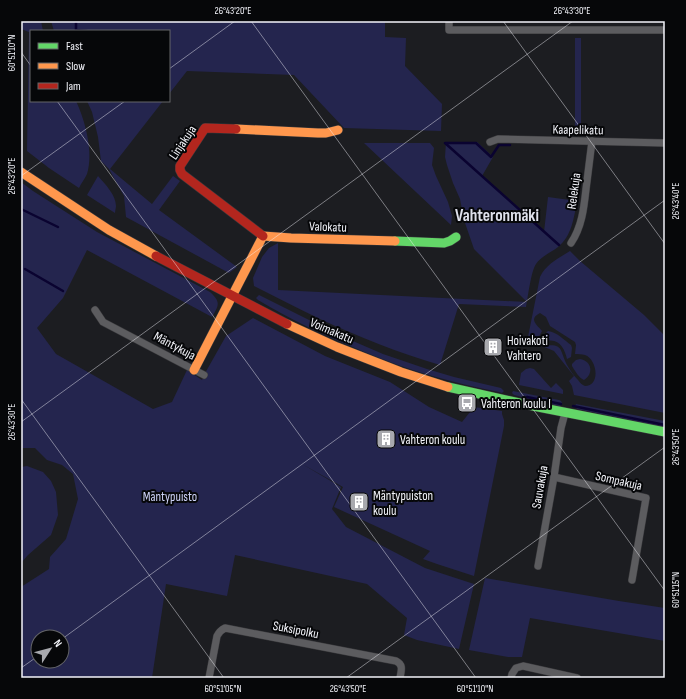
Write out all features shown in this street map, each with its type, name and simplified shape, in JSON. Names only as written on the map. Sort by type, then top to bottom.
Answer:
[{"type":"street","points":[[449,21],[449,30],[665,30]]},
{"type":"street","name":"Linjakuja","points":[[263,236],[182,174],[180,166],[205,128],[318,133],[338,130]]},
{"type":"street","name":"Kaapelikatu","points":[[490,142],[498,139],[665,143]]},
{"type":"street","name":"Relekuja","points":[[571,243],[580,226],[592,141]]},
{"type":"street","name":"Voimakatu","points":[[21,172],[109,230],[154,255],[299,330],[337,347],[401,372],[443,386],[565,413],[665,432]]},
{"type":"street","points":[[232,296],[263,236]]},
{"type":"street","name":"Valokatu","points":[[263,236],[444,243],[448,243],[456,237]]},
{"type":"street","name":"Mäntykuja","points":[[95,310],[103,322],[194,370],[232,296]]},
{"type":"street","points":[[194,370],[204,375]]},
{"type":"street","name":"Sauvakuja","points":[[538,566],[554,478],[560,431],[565,413]]},
{"type":"street","name":"Sompakuja","points":[[554,478],[646,498],[632,580]]},
{"type":"street","name":"Suksipolku","points":[[209,678],[217,636],[221,630],[225,628],[396,661],[399,662],[401,666],[400,678]]},
{"type":"street","points":[[511,678],[516,668],[523,666],[577,678]]},
{"type":"green space","points":[[21,21],[41,21],[43,30],[30,30],[30,102],[76,102],[82,117],[88,137],[90,156],[87,174],[79,188],[27,151],[29,32],[21,29]]},
{"type":"green space","points":[[51,21],[385,21],[385,37],[406,38],[405,66],[442,104],[441,131],[344,128],[294,75],[187,71],[170,93],[170,30],[54,30]]},
{"type":"green space","points":[[575,38],[581,38],[581,132],[575,132]]},
{"type":"green space","points":[[87,102],[162,102],[110,169],[152,204],[173,176],[180,181],[159,210],[237,267],[229,273],[126,217],[124,196],[109,169],[101,161],[98,137],[92,112]]},
{"type":"green space","points":[[446,142],[477,142],[493,157],[482,176],[544,232],[548,197],[577,201],[572,226],[563,243],[540,259],[534,267],[527,302],[474,249],[464,220],[460,199],[447,165],[445,157]]},
{"type":"green space","points":[[364,143],[430,143],[434,148],[432,165],[448,202],[452,216],[451,225]]},
{"type":"green space","points":[[98,176],[110,190],[116,202],[115,213],[87,195]]},
{"type":"green space","name":"Mäntypuisto","points":[[21,182],[97,232],[210,292],[216,298],[218,304],[212,317],[87,250],[63,298],[37,328],[56,354],[153,409],[172,402],[187,370],[202,380],[226,336],[253,318],[325,356],[390,382],[429,407],[462,422],[474,407],[502,411],[504,420],[474,576],[423,559],[430,551],[334,507],[343,487],[302,464],[341,487],[332,509],[346,527],[425,568],[474,584],[459,649],[417,640],[404,635],[407,618],[367,584],[235,555],[227,596],[166,584],[152,678],[21,678],[21,587],[49,569],[50,557],[66,539],[78,499],[73,474],[62,465],[47,460],[35,448],[21,448]]},
{"type":"green space","points":[[278,243],[278,290],[527,302],[526,307],[459,304],[440,365],[379,344],[320,319],[254,286],[253,278],[262,257],[269,248]]},
{"type":"green space","points":[[570,251],[644,315],[665,336],[665,413],[574,395],[569,381],[574,376],[554,351],[542,346],[554,345],[560,348],[569,369],[584,386],[590,385],[595,377],[596,372],[592,362],[589,357],[575,354],[575,342],[550,326],[546,317],[540,313],[536,315],[534,320],[542,331],[535,344],[527,342],[540,277],[549,265]]},
{"type":"green space","points":[[259,295],[339,335],[383,354],[454,377],[501,388],[504,391],[502,393],[452,381],[380,358],[322,334],[283,314],[258,300],[256,298]]},
{"type":"green space","points":[[548,331],[557,335],[571,345],[571,357],[567,359],[561,345],[555,341],[541,342]]},
{"type":"green space","points":[[580,359],[587,362],[590,368],[589,374],[584,380],[572,366],[576,360]]},
{"type":"green space","points":[[530,368],[534,369],[551,388],[556,383],[563,390],[563,394],[519,385],[521,373]]},
{"type":"green space","points":[[513,391],[559,400],[562,403],[559,406],[514,395],[512,393]]},
{"type":"green space","points":[[576,404],[665,421],[665,427],[577,409],[575,406]]},
{"type":"green space","points":[[27,466],[43,472],[51,481],[56,492],[58,515],[51,535],[21,563],[21,467]]},
{"type":"green space","points":[[485,578],[665,608],[665,641],[530,618],[522,657],[508,657],[469,650]]},
{"type":"waterway","points":[[76,21],[76,30]]},
{"type":"waterway","points":[[445,143],[559,245]]},
{"type":"waterway","points":[[446,143],[476,143],[491,157],[499,145],[510,145]]},
{"type":"waterway","points":[[21,209],[58,227]]},
{"type":"waterway","points":[[25,269],[63,291]]},
{"type":"waterway","points":[[527,397],[561,404]]},
{"type":"waterway","points":[[573,406],[665,425]]},
{"type":"traffic: fast","points":[[395,241],[444,243],[456,237]]},
{"type":"traffic: fast","points":[[448,387],[533,406],[665,432]]},
{"type":"traffic: slow","points":[[236,129],[318,133],[338,130]]},
{"type":"traffic: slow","points":[[21,172],[109,230],[156,256]]},
{"type":"traffic: slow","points":[[194,370],[263,236],[395,241]]},
{"type":"traffic: slow","points":[[287,324],[337,347],[401,372],[448,387]]},
{"type":"traffic: jam","points":[[236,129],[205,128],[180,166],[180,170],[182,174],[263,236]]},
{"type":"traffic: jam","points":[[156,256],[287,324]]},
{"type":"place","name":"Hoivakoti Vahtero","points":[[493,347]]},
{"type":"place","name":"Vahteron koulu I","points":[[467,403]]},
{"type":"place","name":"Vahteron koulu","points":[[386,439]]},
{"type":"place","name":"Mäntypuiston koulu","points":[[359,502]]},
{"type":"district","name":"Vahteronmäki","points":[[497,215]]}]
